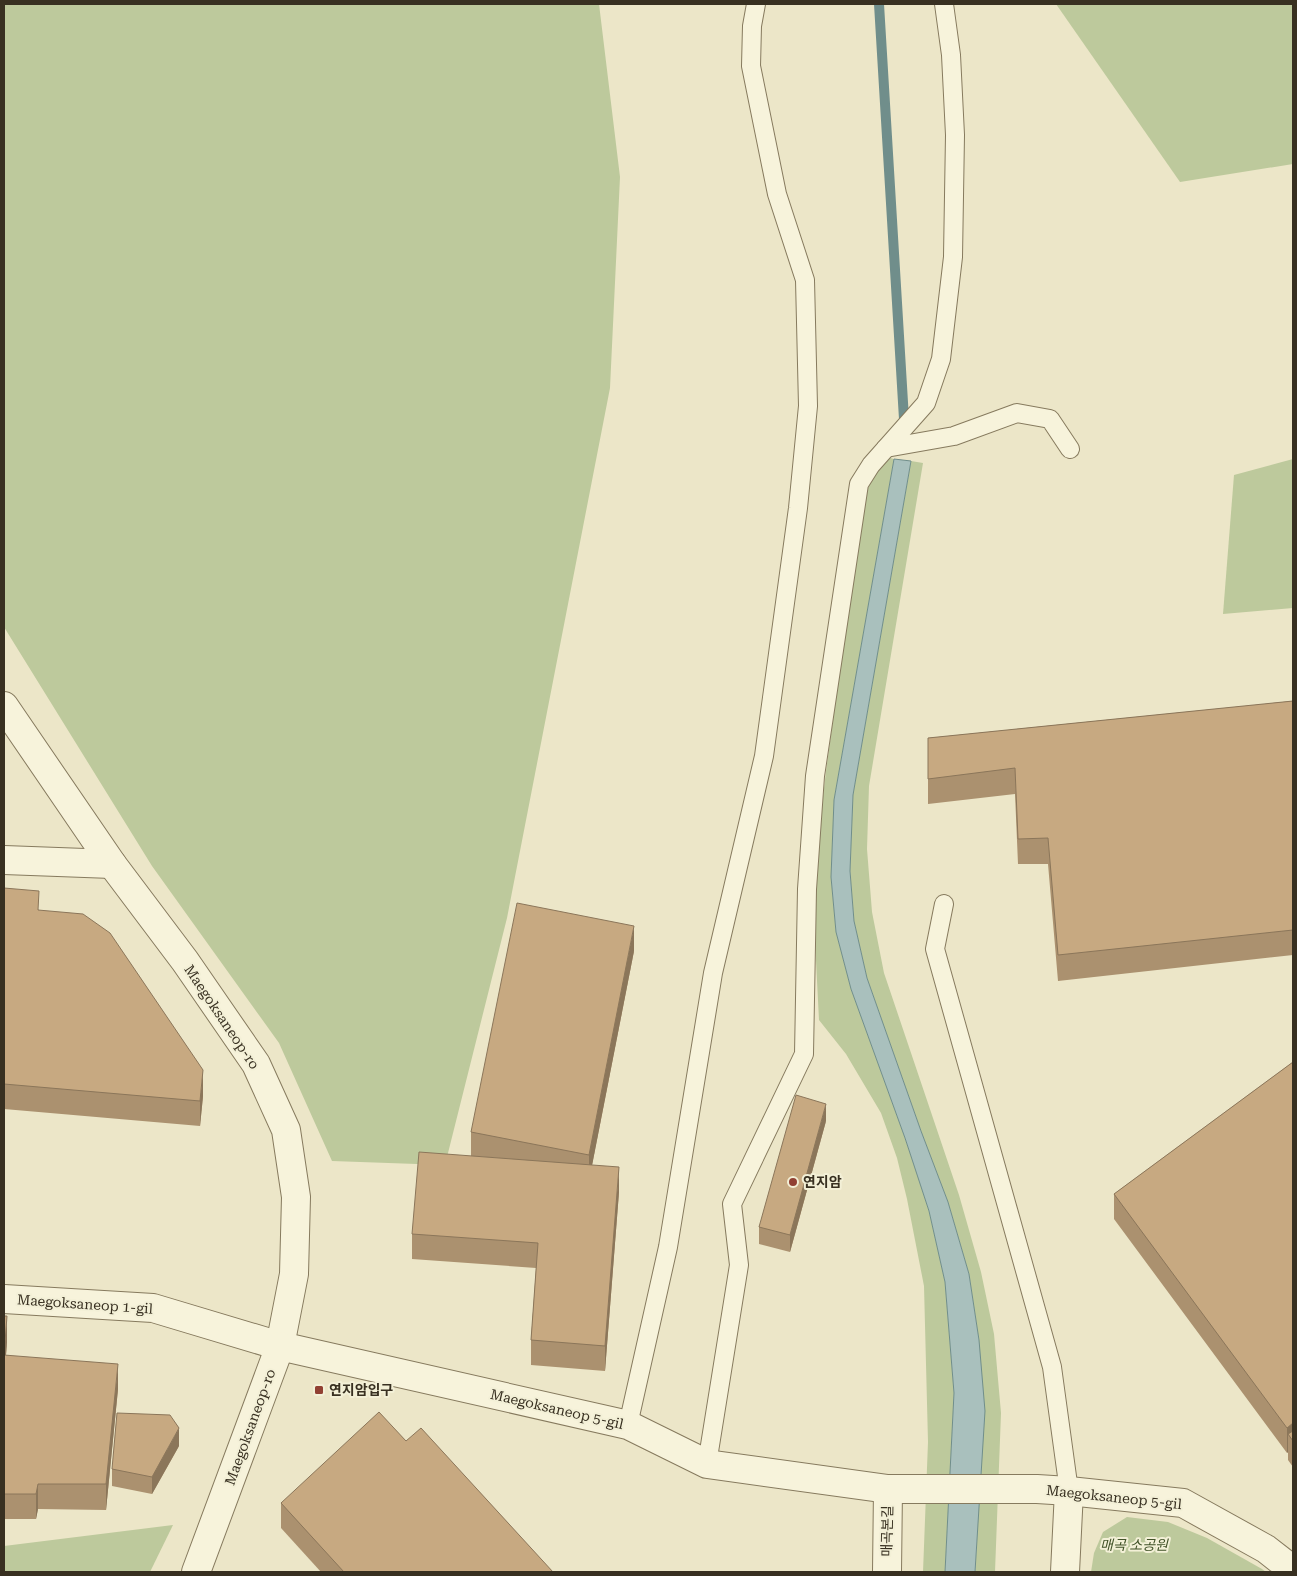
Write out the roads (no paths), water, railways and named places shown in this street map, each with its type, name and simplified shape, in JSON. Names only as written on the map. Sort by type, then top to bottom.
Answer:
[{"type":"street","name":"Maegoksaneop-ro","points":[[4,706],[112,864],[184,961],[256,1064],[286,1130],[296,1197],[294,1274],[280,1346],[196,1572]]},
{"type":"street","points":[[4,860],[112,864]]},
{"type":"street","name":"Maegoksaneop 1-gil","points":[[4,1299],[153,1308],[280,1346]]},
{"type":"street","name":"Maegoksaneop 5-gil","points":[[280,1346],[628,1425],[707,1464],[888,1489],[1037,1489],[1183,1503],[1266,1549],[1293,1570]]},
{"type":"street","name":"매곡본길","points":[[887,1572],[888,1489]]},
{"type":"street","points":[[1066,1572],[1069,1491]]},
{"type":"lane","points":[[628,1425],[668,1248],[713,973],[764,756],[798,508],[808,406],[805,280],[777,194],[751,66],[752,26],[756,4]]},
{"type":"lane","points":[[707,1464],[739,1265],[732,1204],[804,1054],[807,890],[815,776],[859,484],[871,465],[926,403],[941,359],[953,258],[954,154],[952,55],[944,4]]},
{"type":"lane","points":[[886,448],[954,436],[1017,413],[1050,420],[1070,449]]},
{"type":"lane","points":[[944,904],[936,949],[1052,1367],[1069,1491]]},
{"type":"water","points":[[894,459],[911,461],[853,795],[850,871],[854,921],[867,978],[948,1202],[969,1274],[979,1340],[985,1411],[975,1572],[945,1572],[954,1393],[945,1282],[929,1211],[905,1138],[851,989],[836,932],[831,877],[834,800]]},
{"type":"waterway","points":[[879,4],[904,419]]},
{"type":"place","name":"연지암","points":[[793,1182]]},
{"type":"place","name":"연지암입구","points":[[319,1390]]},
{"type":"park label","name":"매곡 소공원","points":[[1134,1545]]}]
